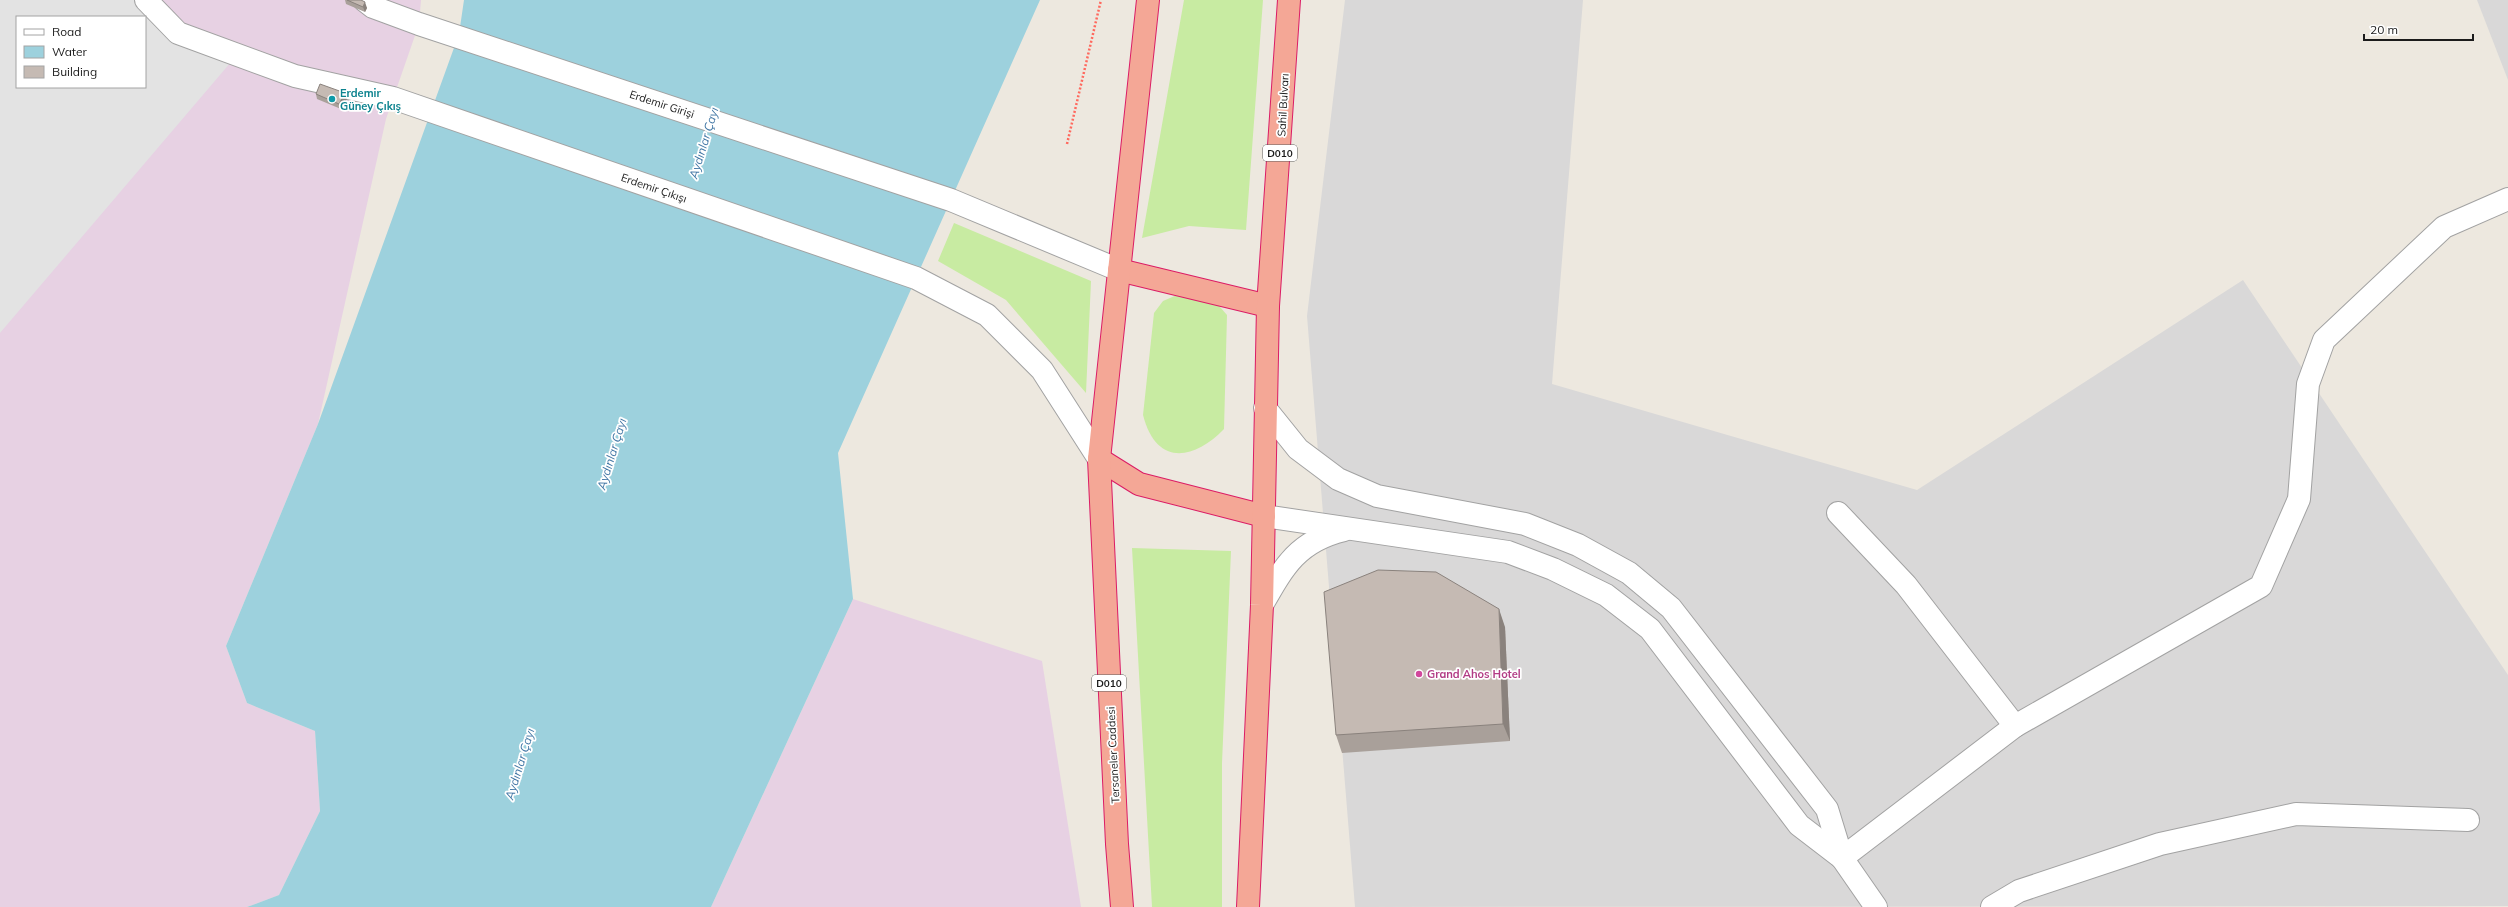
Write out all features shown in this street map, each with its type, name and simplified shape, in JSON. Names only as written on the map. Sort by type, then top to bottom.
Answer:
[{"type":"highway","name":"D010","points":[[1099,459],[1148,0]]},
{"type":"highway","name":"Sahil Bulvarı","points":[[1268,306],[1289,0]]},
{"type":"highway","points":[[1119,270],[1268,306]]},
{"type":"highway","name":"D010","points":[[1248,907],[1262,605],[1268,306]]},
{"type":"highway","points":[[1099,459],[1139,484],[1264,516]]},
{"type":"highway","name":"Tersaneler Caddesi","points":[[1099,459],[1117,844],[1122,907]]},
{"type":"street","name":"Erdemir Çıkışı","points":[[146,0],[178,33],[295,76],[393,98],[916,278],[988,316],[1042,370],[1099,459]]},
{"type":"street","name":"Erdemir Girişi","points":[[364,0],[373,7],[419,24],[951,200],[1119,270]]},
{"type":"street","points":[[1842,858],[2015,726],[2261,586],[2298,499],[2308,384],[2324,340],[2444,227],[2508,199]]},
{"type":"street","points":[[1265,408],[1298,449],[1338,479],[1377,496],[1525,524],[1578,545],[1629,573],[1672,608],[1827,809],[1842,858],[1876,907]]},
{"type":"street","points":[[1838,513],[1906,585],[2015,726]]},
{"type":"street","points":[[1264,516],[1350,529],[1399,534],[1508,552],[1553,569],[1606,595],[1650,629],[1798,825],[1842,858]]},
{"type":"street","points":[[1262,605],[1280,572],[1299,552],[1323,535],[1350,529]]},
{"type":"street","points":[[1992,907],[2019,890],[2160,844],[2296,814],[2468,820]]},
{"type":"path","points":[[1067,144],[1101,0]]},
{"type":"shaded area","points":[[0,0],[421,0],[419,24],[386,119],[318,424],[226,646],[247,703],[315,731],[320,811],[279,895],[247,907],[0,907]]},
{"type":"shaded area","points":[[0,0],[142,0],[237,55],[0,333]]},
{"type":"shaded area","points":[[1345,0],[1583,0],[1552,384],[1917,490],[2243,280],[2508,675],[2508,906],[1355,907],[1307,316]]},
{"type":"shaded area","points":[[2477,0],[2508,0],[2508,80]]},
{"type":"shaded area","points":[[853,599],[1042,661],[1081,907],[711,907]]},
{"type":"green space","points":[[1184,0],[1263,0],[1246,230],[1189,226],[1142,238]]},
{"type":"green space","points":[[954,223],[1091,281],[1086,393],[1006,300],[938,261]]},
{"type":"green space","points":[[1184,292],[1213,299],[1227,315],[1224,429],[1212,440],[1200,447],[1188,452],[1177,453],[1166,450],[1157,443],[1149,432],[1143,415],[1154,313],[1163,301]]},
{"type":"green space","points":[[1132,548],[1231,551],[1222,763],[1222,907],[1152,907]]},
{"type":"water","name":"Aydınlar Çayı","points":[[464,0],[1040,0],[838,453],[853,599],[711,907],[247,907],[279,895],[320,811],[315,731],[247,703],[226,646],[318,424],[459,34]]},
{"type":"building","points":[[347,0],[361,0],[365,2],[363,7]]},
{"type":"building","points":[[320,84],[345,93],[339,104],[316,94]]},
{"type":"building","points":[[1378,570],[1436,572],[1499,609],[1503,724],[1336,735],[1324,592]]},
{"type":"place","name":"Erdemir Güney Çıkış","points":[[332,99]]},
{"type":"place","name":"Grand Ahos Hotel","points":[[1419,674]]}]
